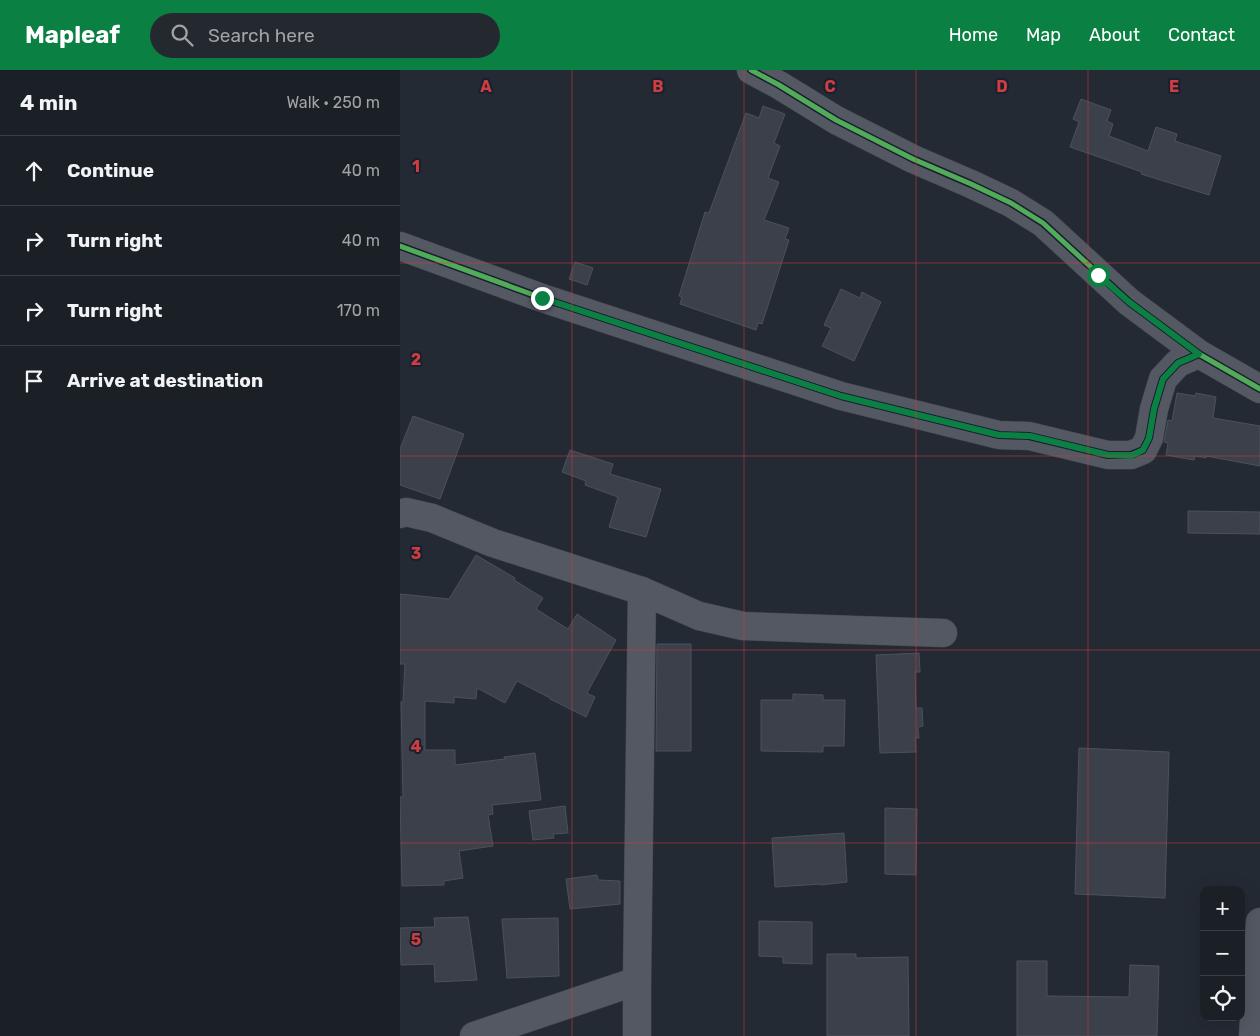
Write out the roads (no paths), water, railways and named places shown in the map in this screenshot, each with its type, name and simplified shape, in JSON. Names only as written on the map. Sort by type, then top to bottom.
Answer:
[{"type":"street","points":[[751,70],[836,120],[913,159],[1011,203],[1043,223],[1129,302],[1199,354],[1260,389]]},
{"type":"street","points":[[400,246],[542,298],[841,396],[999,435],[1030,436],[1108,455],[1131,456],[1143,450],[1149,438],[1154,409],[1163,379],[1178,363],[1199,354]]},
{"type":"street","points":[[402,512],[432,518],[493,543],[642,591],[700,616],[743,626],[944,633]]},
{"type":"street","points":[[637,1036],[642,591]]},
{"type":"street","points":[[1253,1036],[1260,924]]},
{"type":"street","points":[[474,1036],[637,981]]}]
